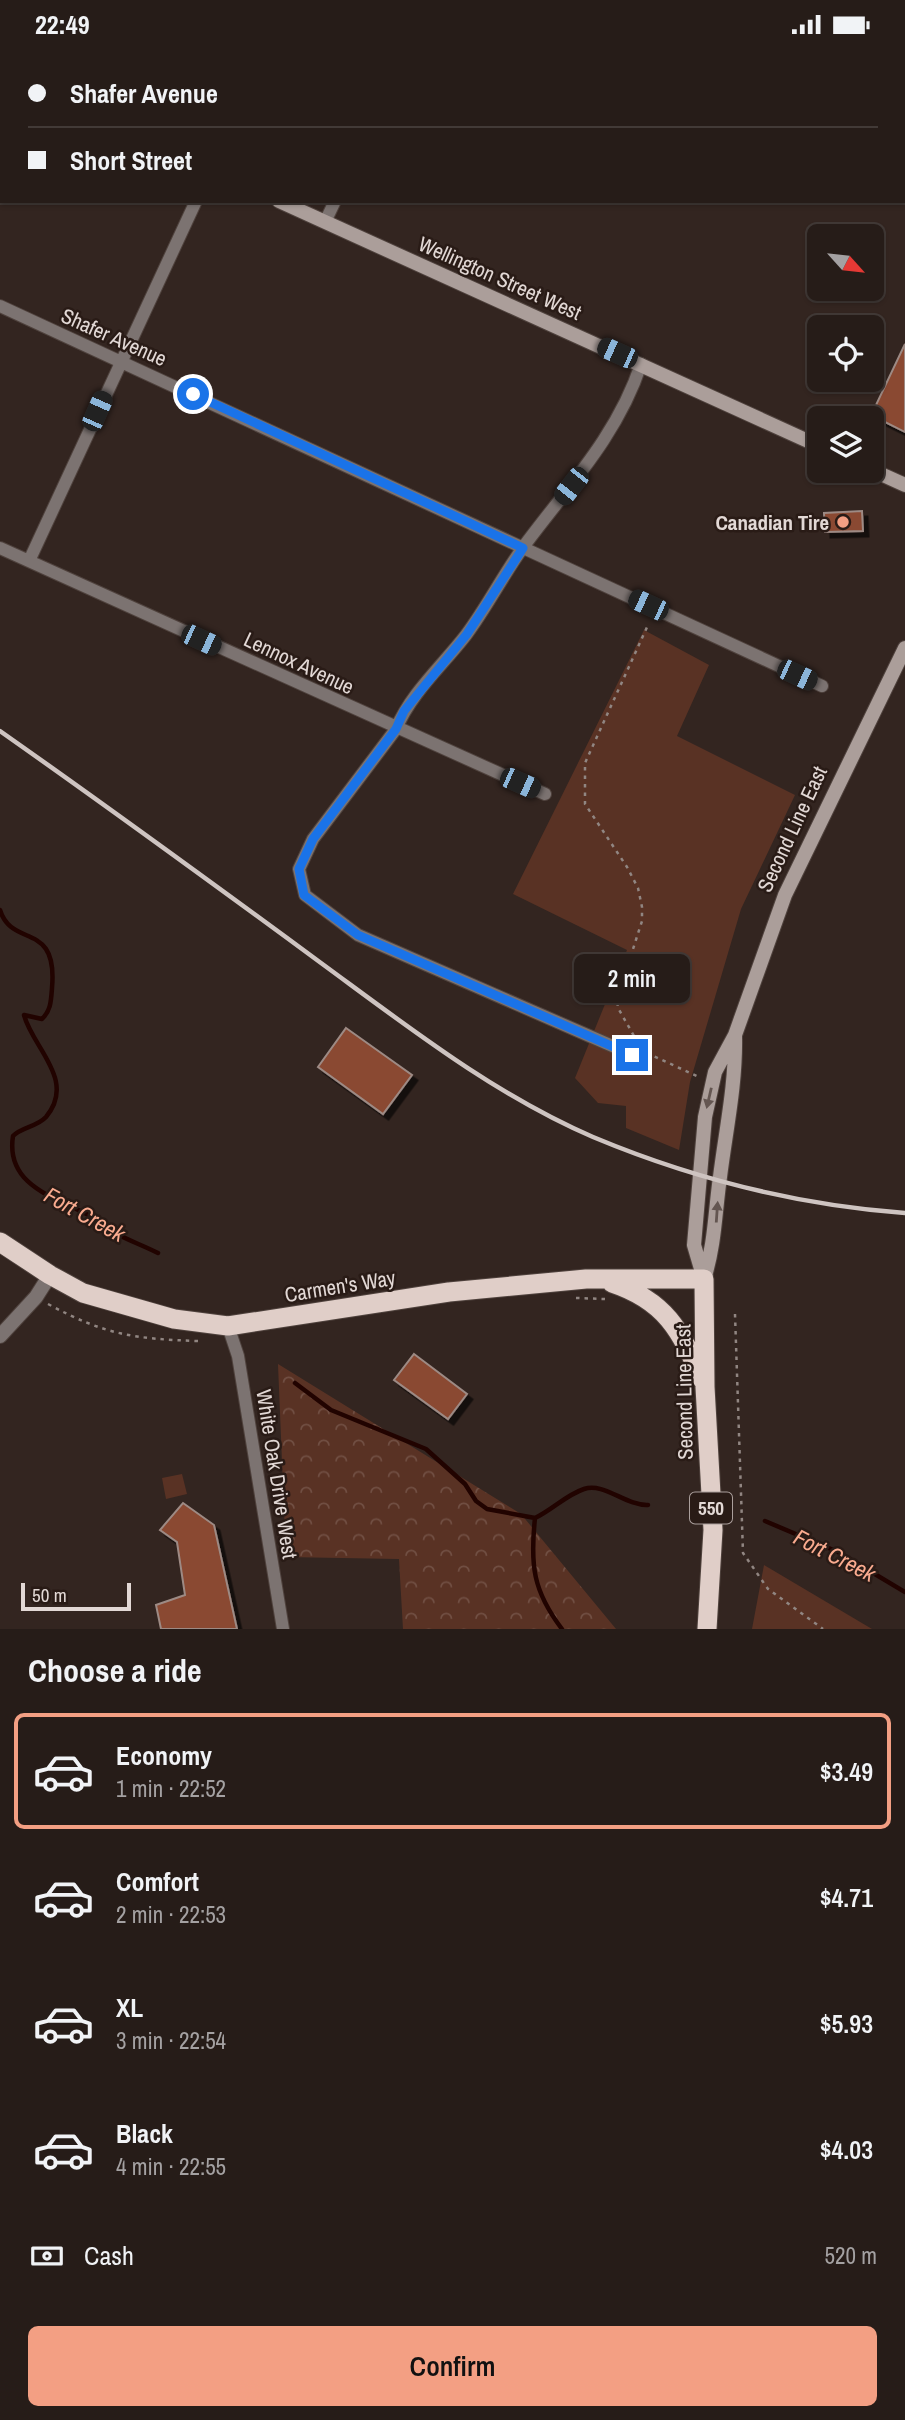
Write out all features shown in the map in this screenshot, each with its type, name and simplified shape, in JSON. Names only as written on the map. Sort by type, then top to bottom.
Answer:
[{"type":"highway","name":"Carmen's Way","points":[[0,1242],[83,1293],[122,1307],[174,1319],[228,1326],[449,1292],[602,1279],[704,1279]]},
{"type":"highway","points":[[602,1279],[632,1289],[667,1314],[681,1333],[705,1387]]},
{"type":"highway","name":"Second Line East","points":[[704,1279],[705,1387],[713,1530],[707,1629]]},
{"type":"main road","name":"Wellington Street West","points":[[283,203],[807,440]]},
{"type":"main road","points":[[884,476],[904,486]]},
{"type":"main road","name":"Second Line East","points":[[704,1279],[694,1245],[705,1117],[715,1072],[735,1035],[785,895],[905,648]]},
{"type":"main road","name":"Second Line East","points":[[704,1279],[715,1246],[719,1181],[736,1077],[735,1035]]},
{"type":"street","points":[[29,561],[195,203]]},
{"type":"street","points":[[326,222],[334,203]]},
{"type":"street","name":"Shafer Avenue","points":[[0,306],[822,686]]},
{"type":"street","points":[[632,1055],[358,935],[304,895],[299,869],[313,839],[396,729],[404,711],[467,634],[523,548],[587,466],[630,398],[641,364]]},
{"type":"street","name":"Lennox Avenue","points":[[0,548],[545,794]]},
{"type":"street","points":[[0,1336],[36,1297],[50,1275]]},
{"type":"street","name":"White Oak Drive West","points":[[228,1326],[238,1356],[283,1629]]},
{"type":"path","points":[[648,625],[585,763],[585,804],[627,867],[641,897],[642,921],[621,978],[618,1008],[645,1053],[701,1078]]},
{"type":"path","points":[[36,1297],[81,1322],[109,1332],[149,1340],[209,1341]]},
{"type":"path","points":[[565,1299],[607,1299]]},
{"type":"path","points":[[735,1314],[743,1553],[768,1589],[822,1629]]},
{"type":"green space","points":[[644,630],[709,665],[677,736],[795,795],[741,909],[690,1082],[679,1150],[626,1128],[626,1106],[598,1103],[575,1078],[627,950],[513,894]]},
{"type":"green space","points":[[278,1364],[521,1514],[616,1629],[403,1629],[399,1559],[286,1557]]},
{"type":"green space","points":[[182,1474],[187,1494],[166,1499],[162,1478]]},
{"type":"green space","points":[[764,1565],[872,1629],[752,1629]]},
{"type":"building","points":[[905,344],[905,432],[884,422],[884,406],[876,406]]},
{"type":"building","name":"Canadian Tire","points":[[862,511],[863,531],[825,532],[824,513]]},
{"type":"building","points":[[346,1028],[412,1075],[383,1114],[318,1067]]},
{"type":"building","points":[[414,1354],[467,1394],[448,1419],[394,1380]]},
{"type":"building","points":[[183,1503],[214,1525],[237,1629],[161,1629],[156,1605],[185,1595],[177,1542],[160,1530]]},
{"type":"waterway","name":"Fort Creek","points":[[0,910],[6,922],[14,929],[41,944],[48,953],[52,967],[51,997],[47,1012],[42,1019],[24,1015],[50,1064],[57,1090],[54,1103],[46,1117],[13,1136],[13,1153],[17,1167],[37,1189],[92,1217],[115,1233],[158,1253]]},
{"type":"waterway","name":"Fort Creek","points":[[295,1383],[331,1410],[426,1449],[465,1484],[476,1501],[487,1509],[535,1518],[571,1495],[592,1488],[648,1505]]},
{"type":"waterway","points":[[535,1518],[533,1550],[539,1590],[562,1629]]},
{"type":"waterway","name":"Fort Creek","points":[[765,1521],[838,1552],[905,1592]]},
{"type":"railway","points":[[0,731],[419,1035],[521,1101],[593,1137],[707,1177],[825,1204],[905,1213]]},
{"type":"place","name":"Canadian Tire","points":[[843,522]]},
{"type":"route","points":[[193,394],[523,548],[467,634],[404,711],[396,729],[313,839],[299,869],[304,895],[358,935],[632,1055]]}]
